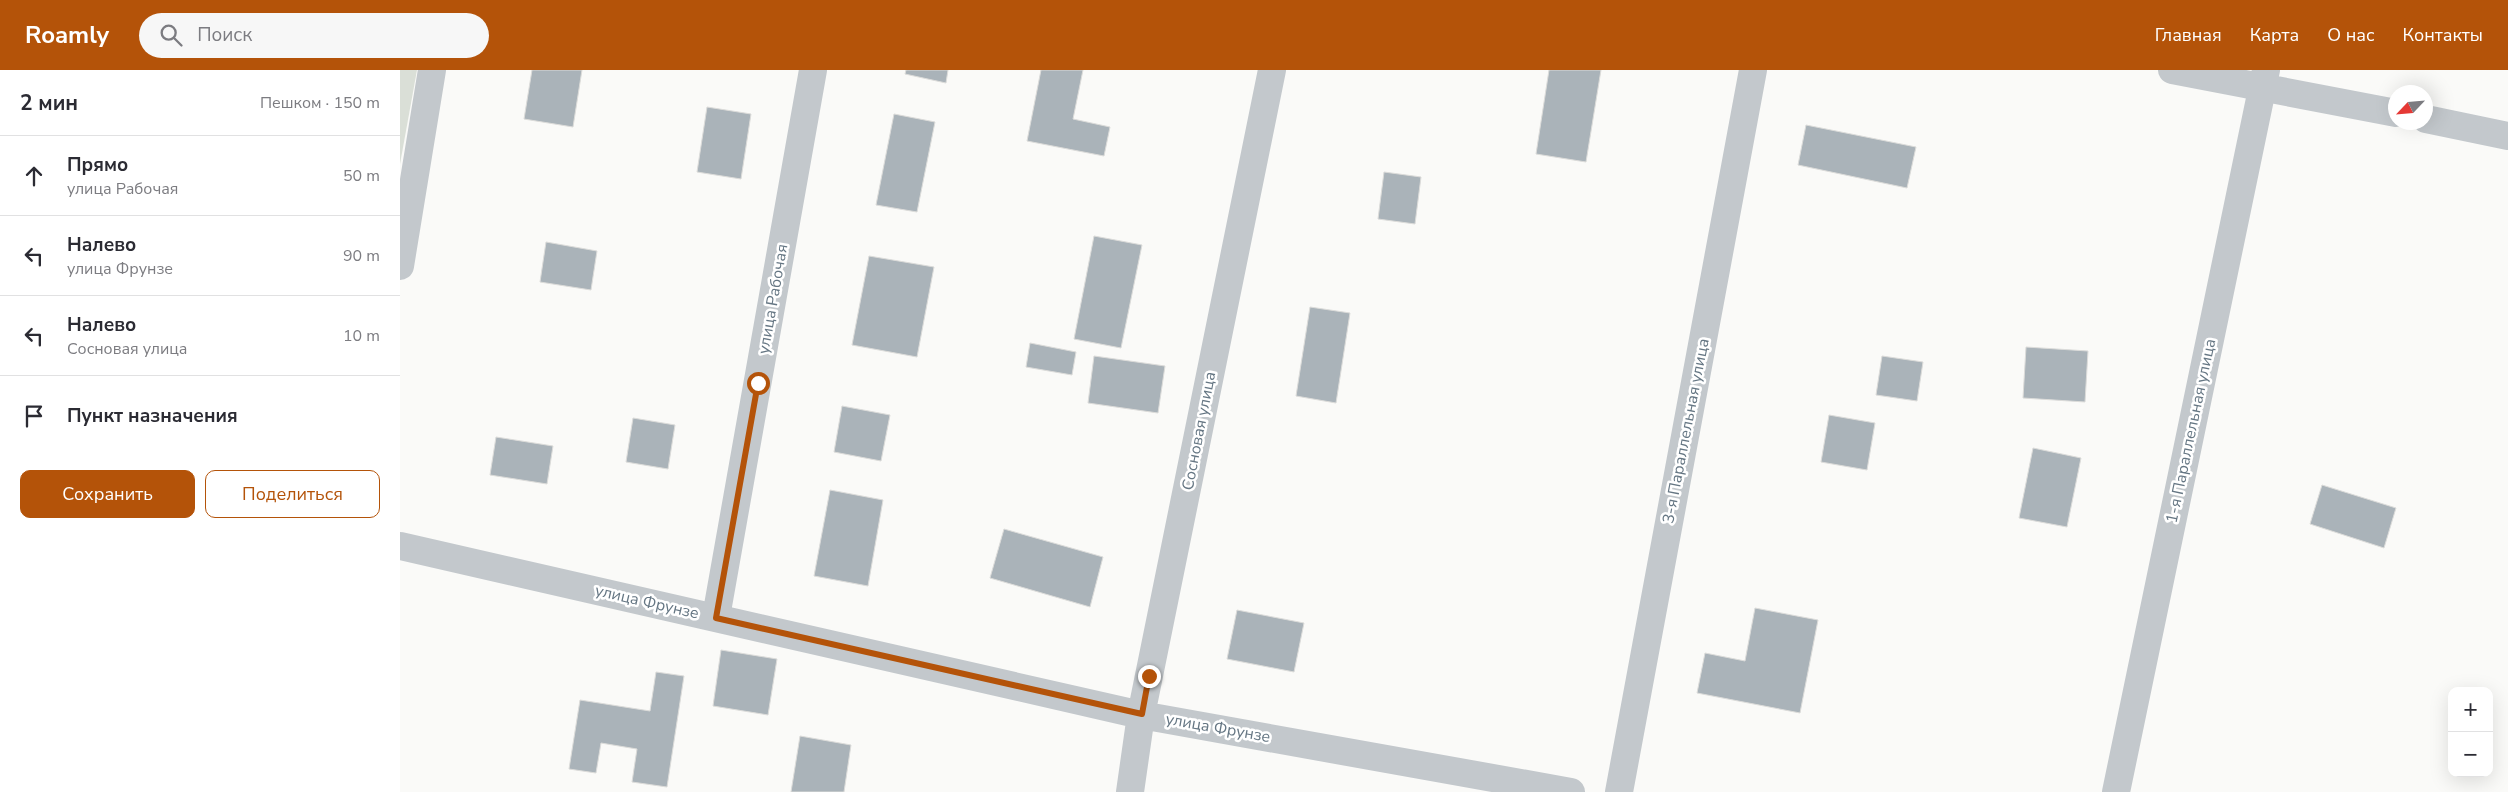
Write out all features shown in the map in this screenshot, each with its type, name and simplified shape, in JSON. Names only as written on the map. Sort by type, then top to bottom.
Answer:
[{"type":"street","points":[[400,266],[432,70]]},
{"type":"street","name":"улица Рабочая","points":[[716,618],[813,70]]},
{"type":"street","name":"Сосновая улица","points":[[1130,792],[1142,714],[1272,70]]},
{"type":"street","name":"3-я Параллельная улица","points":[[1619,792],[1753,70]]},
{"type":"street","points":[[2172,70],[2264,78],[2388,111]]},
{"type":"street","name":"1-я Параллельная улица","points":[[2116,792],[2264,78]]},
{"type":"street","points":[[2433,120],[2508,136]]},
{"type":"street","name":"улица Фрунзе","points":[[400,546],[1142,714],[1571,792]]},
{"type":"shaded area","points":[[400,70],[417,70],[400,164]]},
{"type":"building","points":[[532,70],[582,70],[573,127],[524,119]]},
{"type":"building","points":[[906,70],[948,70],[946,83],[905,74]]},
{"type":"building","points":[[1041,70],[1083,70],[1073,119],[1110,127],[1104,156],[1027,141]]},
{"type":"building","points":[[1549,70],[1601,70],[1586,162],[1536,154]]},
{"type":"building","points":[[707,107],[751,114],[741,179],[697,172]]},
{"type":"building","points":[[894,114],[935,122],[917,212],[876,205]]},
{"type":"building","points":[[1806,125],[1916,147],[1907,188],[1798,165]]},
{"type":"building","points":[[1384,172],[1421,177],[1415,224],[1378,219]]},
{"type":"building","points":[[1094,236],[1142,245],[1121,348],[1074,339]]},
{"type":"building","points":[[546,242],[597,251],[591,290],[540,282]]},
{"type":"building","points":[[869,256],[934,267],[917,357],[852,345]]},
{"type":"building","points":[[1310,307],[1350,313],[1336,403],[1296,396]]},
{"type":"building","points":[[1030,343],[1076,352],[1072,375],[1026,367]]},
{"type":"building","points":[[2026,347],[2088,351],[2085,402],[2023,398]]},
{"type":"building","points":[[1094,356],[1165,366],[1158,413],[1088,403]]},
{"type":"building","points":[[1882,356],[1923,362],[1917,401],[1876,395]]},
{"type":"building","points":[[842,406],[890,415],[881,461],[834,452]]},
{"type":"building","points":[[1829,415],[1875,423],[1867,470],[1821,462]]},
{"type":"building","points":[[633,418],[675,425],[668,469],[626,462]]},
{"type":"building","points":[[496,437],[553,446],[547,484],[490,475]]},
{"type":"building","points":[[2033,448],[2081,458],[2067,527],[2019,518]]},
{"type":"building","points":[[2322,485],[2396,508],[2384,548],[2310,524]]},
{"type":"building","points":[[830,490],[883,500],[868,586],[814,576]]},
{"type":"building","points":[[1004,529],[1103,557],[1090,607],[990,578]]},
{"type":"building","points":[[1755,608],[1818,620],[1800,713],[1697,693],[1705,653],[1745,661]]},
{"type":"building","points":[[1237,610],[1304,623],[1294,672],[1227,659]]},
{"type":"building","points":[[721,650],[777,659],[768,715],[713,706]]},
{"type":"building","points":[[656,672],[684,676],[667,787],[632,782],[637,749],[601,743],[596,773],[569,769],[580,700],[650,711]]},
{"type":"building","points":[[800,736],[851,745],[844,792],[791,792]]},
{"type":"route","points":[[758,383],[716,618],[1142,714],[1149,676]]}]
